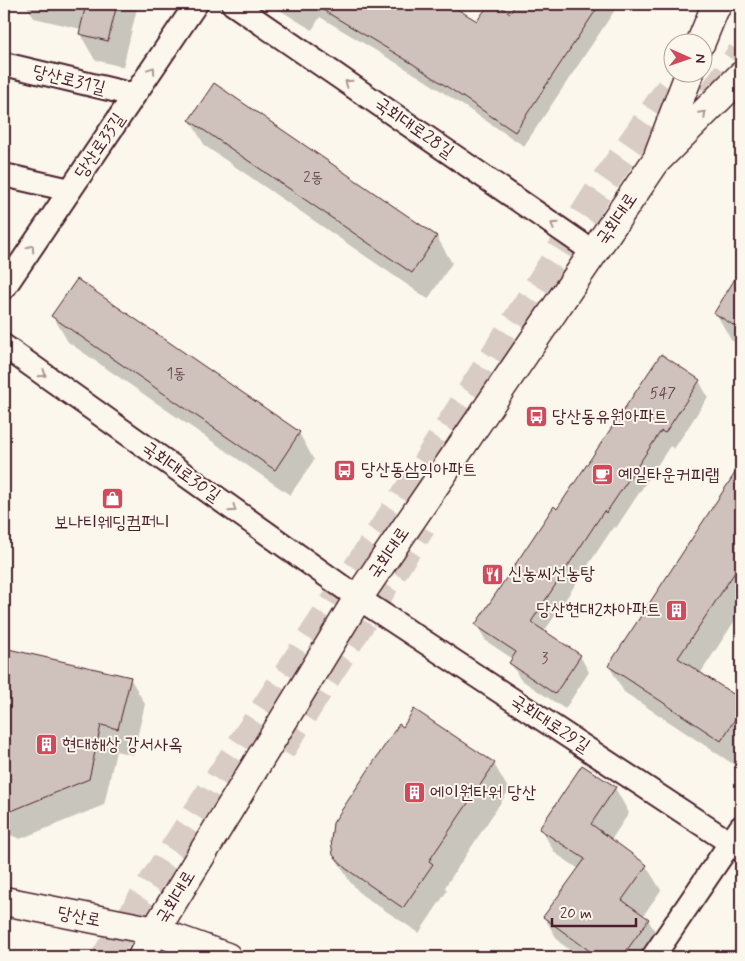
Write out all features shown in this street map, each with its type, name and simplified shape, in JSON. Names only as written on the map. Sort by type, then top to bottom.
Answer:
[{"type":"main road","points":[[705,32],[718,4]]},
{"type":"main road","name":"국회대로","points":[[142,957],[155,931],[358,598],[656,161],[741,76]]},
{"type":"main road","name":"국회대로","points":[[656,161],[686,82]]},
{"type":"main road","name":"당산로","points":[[4,902],[155,931],[227,957]]},
{"type":"main road","points":[[155,931],[180,957]]},
{"type":"street","name":"당산로33길","points":[[4,288],[196,4]]},
{"type":"street","name":"국회대로28길","points":[[233,4],[595,253]]},
{"type":"street","name":"당산로31길","points":[[4,64],[134,95]]},
{"type":"street","points":[[4,175],[70,190]]},
{"type":"street","name":"국회대로30길","points":[[4,346],[358,598]]},
{"type":"street","name":"국회대로29길","points":[[358,598],[738,840]]},
{"type":"street","points":[[653,957],[738,840]]},
{"type":"building","points":[[86,4],[117,4],[108,41],[79,34]]},
{"type":"building","points":[[313,4],[449,4],[477,21],[489,4],[497,4],[510,13],[516,4],[600,4],[515,132],[413,64]]},
{"type":"building","points":[[214,83],[437,236],[412,273],[189,120]]},
{"type":"building","points":[[741,269],[741,330],[714,313]]},
{"type":"building","points":[[77,279],[300,432],[275,470],[51,316]]},
{"type":"building","points":[[661,354],[700,380],[665,433],[661,431],[606,513],[604,511],[531,622],[581,655],[555,694],[509,663],[516,652],[475,625],[554,506],[557,509]]},
{"type":"building","name":"당산현대2차아파트","points":[[741,464],[741,563],[678,658],[741,699],[741,710],[721,741],[608,666]]},
{"type":"building","name":"현대해상 강서사옥","points":[[4,648],[131,677],[118,729],[101,725],[89,779],[4,814]]},
{"type":"building","name":"에이원타워 당산","points":[[414,709],[495,763],[429,861],[433,864],[403,908],[345,868],[333,855],[331,841],[333,823],[399,724],[403,727]]},
{"type":"building","points":[[582,765],[616,787],[591,824],[647,865],[622,900],[649,919],[622,957],[598,957],[543,917],[585,859],[539,829]]},
{"type":"tunnel","points":[[711,96],[741,53]]},
{"type":"tunnel","points":[[105,957],[221,775],[422,469],[601,187],[674,82]]},
{"type":"tunnel","points":[[281,750],[422,526]]},
{"type":"place","name":"당산동유원아파트","points":[[536,417]]},
{"type":"place","name":"당산동삼익아파트","points":[[345,470]]},
{"type":"place","name":"예일타운커피랩","points":[[602,475]]},
{"type":"place","name":"보나티웨딩컴퍼니","points":[[112,498]]},
{"type":"place","name":"신농씨선농탕","points":[[492,574]]},
{"type":"place","name":"당산현대2차아파트","points":[[677,610]]},
{"type":"place","name":"현대해상 강서사옥","points":[[46,745]]},
{"type":"place","name":"에이원타워 당산","points":[[414,793]]}]
